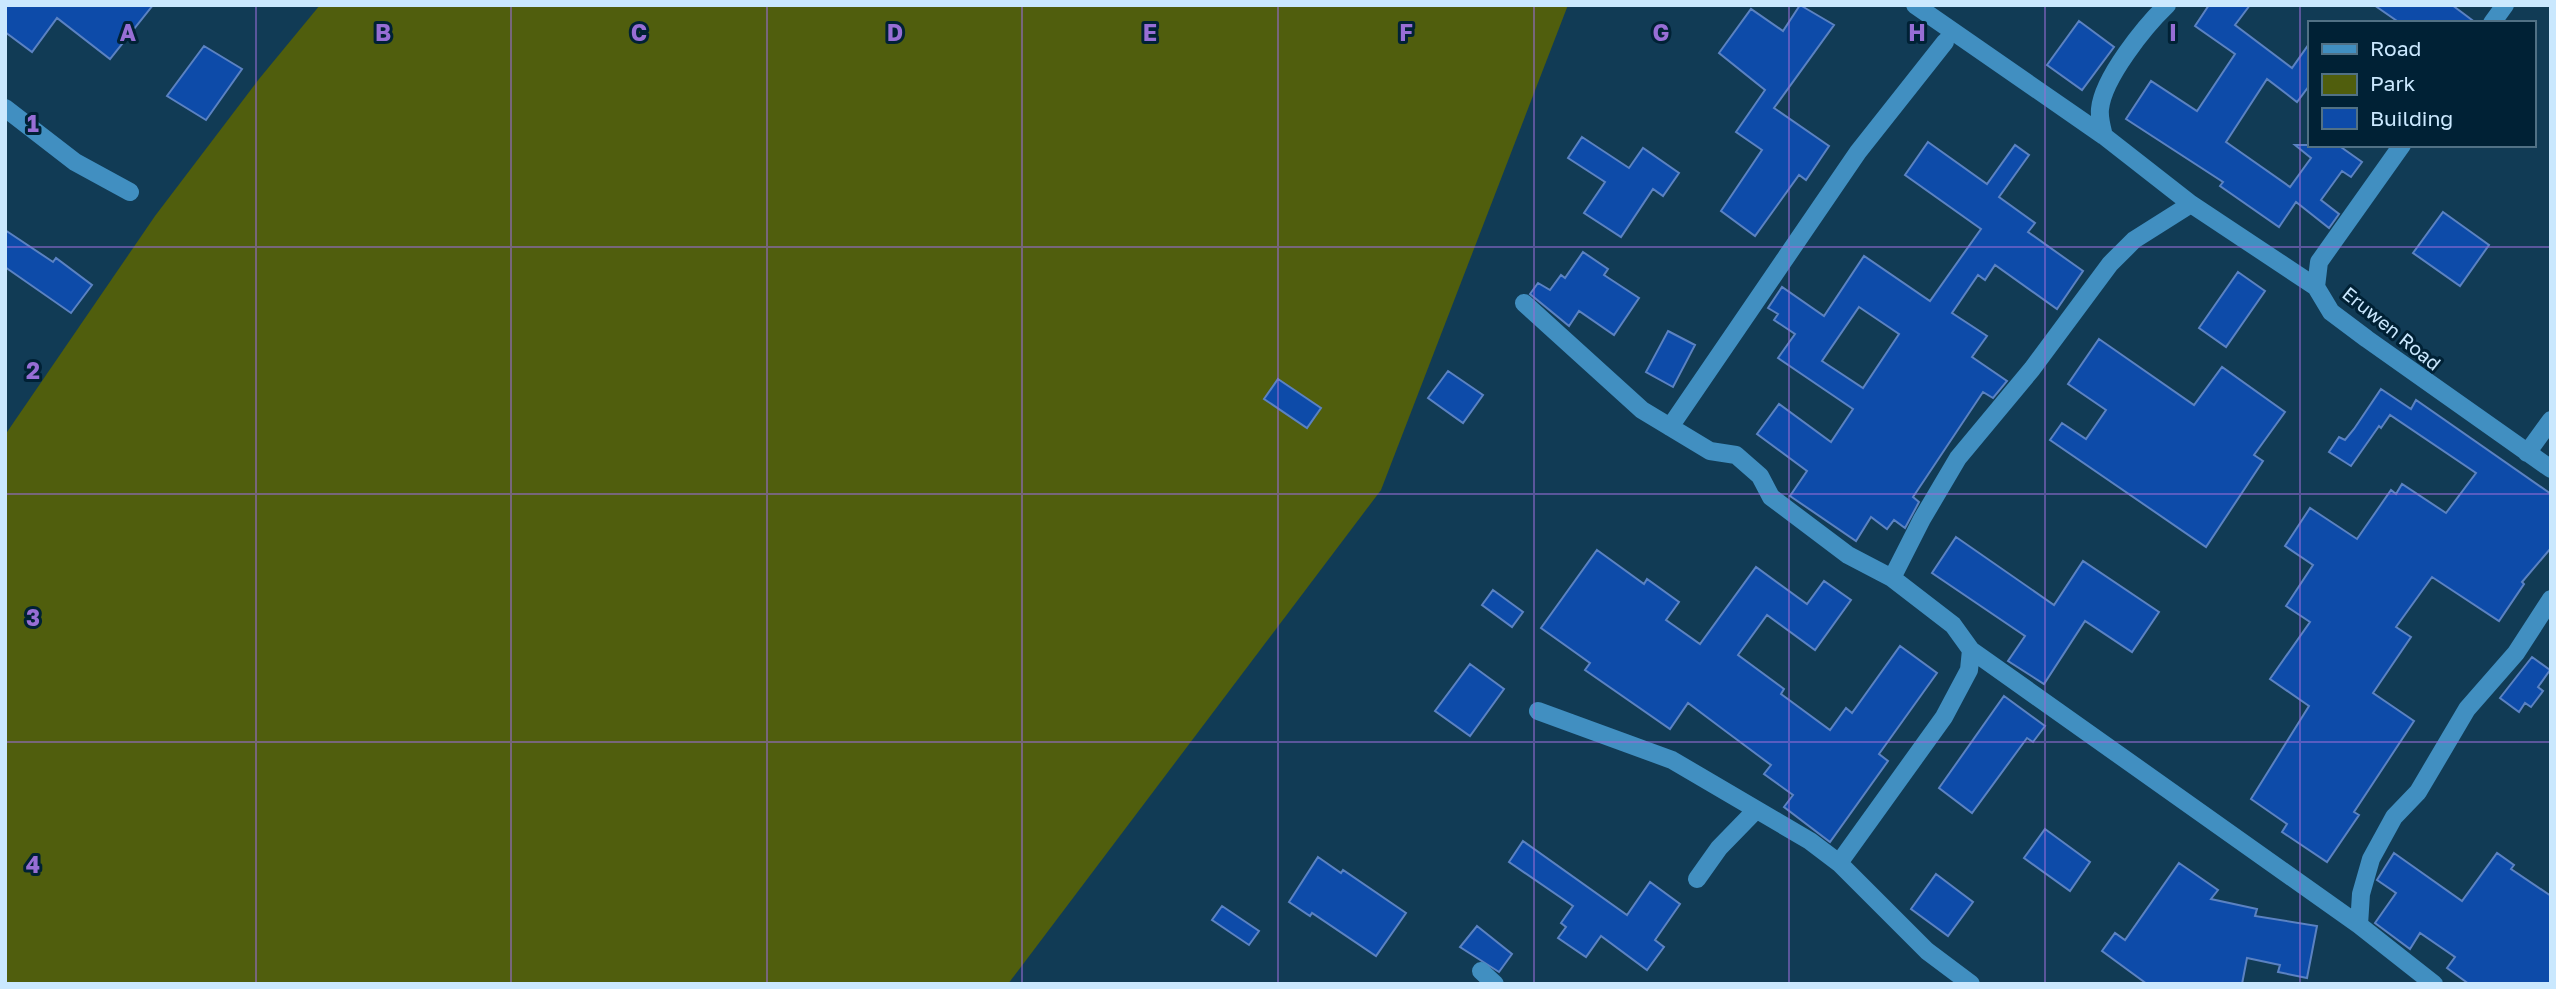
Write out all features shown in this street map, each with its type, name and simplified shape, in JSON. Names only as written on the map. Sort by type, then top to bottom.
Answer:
[{"type":"street","points":[[1915,5],[2104,136],[2191,204],[2316,287]]},
{"type":"street","points":[[2104,136],[2099,111],[2106,86],[2155,17],[2167,5]]},
{"type":"street","points":[[2493,21],[2505,5]]},
{"type":"street","points":[[1670,427],[1858,152],[1945,42]]},
{"type":"street","points":[[5,108],[75,162],[130,192]]},
{"type":"street","name":"Eruwen Road","points":[[2401,147],[2319,262],[2316,287],[2331,312],[2551,469]]},
{"type":"street","points":[[1892,578],[1922,519],[1958,458],[2032,369],[2110,264],[2134,240],[2191,204]]},
{"type":"street","points":[[1524,303],[1642,410],[1710,451],[1736,456],[1760,476],[1772,497],[1847,555],[1892,578],[1953,625],[1971,650],[2359,925],[2434,984]]},
{"type":"street","points":[[2527,453],[2551,421]]},
{"type":"street","points":[[2359,925],[2361,894],[2371,859],[2394,817],[2418,793],[2467,709],[2516,653],[2551,599]]},
{"type":"street","points":[[1839,863],[1944,717],[1969,670],[1971,650]]},
{"type":"street","points":[[1538,711],[1672,760],[1810,841],[1839,863],[1927,951],[1971,984]]},
{"type":"street","points":[[1697,879],[1719,848],[1755,811]]},
{"type":"street","points":[[1481,971],[1495,984]]},
{"type":"green space","points":[[320,5],[1568,5],[1381,490],[1008,984],[5,984],[5,435],[155,216],[259,79]]},
{"type":"building","points":[[5,5],[153,5],[110,59],[57,18],[32,52],[5,32]]},
{"type":"building","points":[[1800,5],[1834,25],[1774,108],[1829,146],[1806,180],[1799,175],[1755,236],[1721,211],[1762,150],[1736,132],[1765,90],[1719,53],[1751,9],[1783,31]]},
{"type":"building","points":[[2209,5],[2250,5],[2235,25],[2292,68],[2308,45],[2308,87],[2297,102],[2267,79],[2226,142],[2290,187],[2311,158],[2295,145],[2341,147],[2362,162],[2351,177],[2342,171],[2321,200],[2339,214],[2329,228],[2296,202],[2279,227],[2220,186],[2223,182],[2126,119],[2151,81],[2197,111],[2235,54],[2195,26]]},
{"type":"building","points":[[2374,5],[2452,5],[2473,21],[2397,21]]},
{"type":"building","points":[[2079,21],[2114,47],[2082,90],[2047,65]]},
{"type":"building","points":[[204,46],[242,69],[206,120],[167,96]]},
{"type":"building","points":[[1582,137],[1629,168],[1643,148],[1679,173],[1663,196],[1653,189],[1621,237],[1584,213],[1605,182],[1568,158]]},
{"type":"building","points":[[1928,142],[1987,184],[2015,145],[2029,155],[1999,197],[2035,223],[2028,232],[2083,271],[2057,309],[1995,265],[1985,280],[1978,275],[1952,313],[1987,336],[1972,357],[2007,381],[1993,398],[1983,392],[1913,497],[1919,502],[1905,528],[1894,520],[1887,529],[1871,517],[1856,541],[1790,496],[1807,471],[1757,434],[1779,404],[1831,442],[1853,409],[1778,358],[1795,334],[1774,320],[1778,314],[1768,308],[1782,287],[1824,316],[1864,256],[1930,301],[1981,229],[1905,175]],"holes":[[[1859,307],[1899,334],[1863,388],[1822,361]]]},
{"type":"building","points":[[2443,212],[2489,245],[2460,286],[2413,253]]},
{"type":"building","points":[[5,230],[53,262],[56,258],[92,285],[71,313],[5,267]]},
{"type":"building","points":[[1583,252],[1608,269],[1604,275],[1639,298],[1614,335],[1579,311],[1569,326],[1530,294],[1538,283],[1550,290],[1561,275],[1565,278]]},
{"type":"building","points":[[2238,272],[2265,291],[2226,347],[2199,328]]},
{"type":"building","points":[[1668,331],[1695,345],[1673,387],[1646,372]]},
{"type":"building","points":[[2099,339],[2194,405],[2222,367],[2285,412],[2254,455],[2263,461],[2206,547],[2050,440],[2062,423],[2086,439],[2106,410],[2068,384]]},
{"type":"building","points":[[1448,371],[1483,395],[1463,423],[1428,398]]},
{"type":"building","points":[[1278,379],[1321,408],[1307,428],[1264,399]]},
{"type":"building","points":[[2381,389],[2411,409],[2416,400],[2551,494],[2551,548],[2522,582],[2524,584],[2499,621],[2432,577],[2396,627],[2411,637],[2373,693],[2414,721],[2354,812],[2359,815],[2327,862],[2282,832],[2287,824],[2251,799],[2309,706],[2270,679],[2310,622],[2286,606],[2313,565],[2285,546],[2310,508],[2357,539],[2391,490],[2396,494],[2402,484],[2446,513],[2476,473],[2390,415],[2351,466],[2329,452],[2339,437],[2345,440]]},
{"type":"building","points":[[1956,537],[2054,605],[2083,561],[2159,612],[2132,652],[2085,621],[2044,684],[2008,661],[2025,636],[1932,573]]},
{"type":"building","points":[[1597,550],[1644,584],[1647,579],[1679,602],[1666,620],[1700,644],[1756,567],[1807,604],[1824,581],[1851,600],[1815,650],[1767,615],[1738,655],[1784,689],[1781,694],[1830,730],[1846,708],[1852,713],[1900,646],[1937,673],[1879,754],[1888,761],[1830,842],[1784,807],[1793,795],[1764,774],[1771,765],[1688,703],[1670,729],[1585,670],[1590,663],[1541,628]]},
{"type":"building","points":[[1493,590],[1523,612],[1512,627],[1482,605]]},
{"type":"building","points":[[2532,657],[2550,670],[2538,687],[2543,691],[2531,707],[2525,703],[2519,712],[2500,698]]},
{"type":"building","points":[[1470,664],[1504,689],[1470,736],[1435,711]]},
{"type":"building","points":[[2004,696],[2045,726],[2033,742],[2027,738],[1972,813],[1939,788]]},
{"type":"building","points":[[2045,829],[2090,862],[2070,891],[2024,858]]},
{"type":"building","points":[[1523,841],[1627,915],[1650,882],[1680,904],[1655,940],[1664,947],[1647,970],[1601,936],[1586,957],[1558,938],[1566,927],[1561,923],[1573,906],[1509,862]]},
{"type":"building","points":[[2394,853],[2462,901],[2497,853],[2514,865],[2511,869],[2551,896],[2551,984],[2469,984],[2447,968],[2455,957],[2420,933],[2410,949],[2375,923],[2396,893],[2377,880]]},
{"type":"building","points":[[1318,857],[1341,873],[1343,870],[1406,913],[1376,956],[1312,913],[1310,916],[1289,902]]},
{"type":"building","points":[[2179,863],[2218,890],[2211,899],[2257,909],[2255,916],[2317,926],[2307,978],[2278,972],[2280,965],[2247,958],[2242,984],[2147,984],[2102,951],[2115,933],[2125,940]]},
{"type":"building","points":[[1936,874],[1973,902],[1948,936],[1911,909]]},
{"type":"building","points":[[1222,906],[1259,931],[1249,945],[1212,920]]},
{"type":"building","points":[[1477,926],[1512,954],[1499,972],[1460,947]]}]
